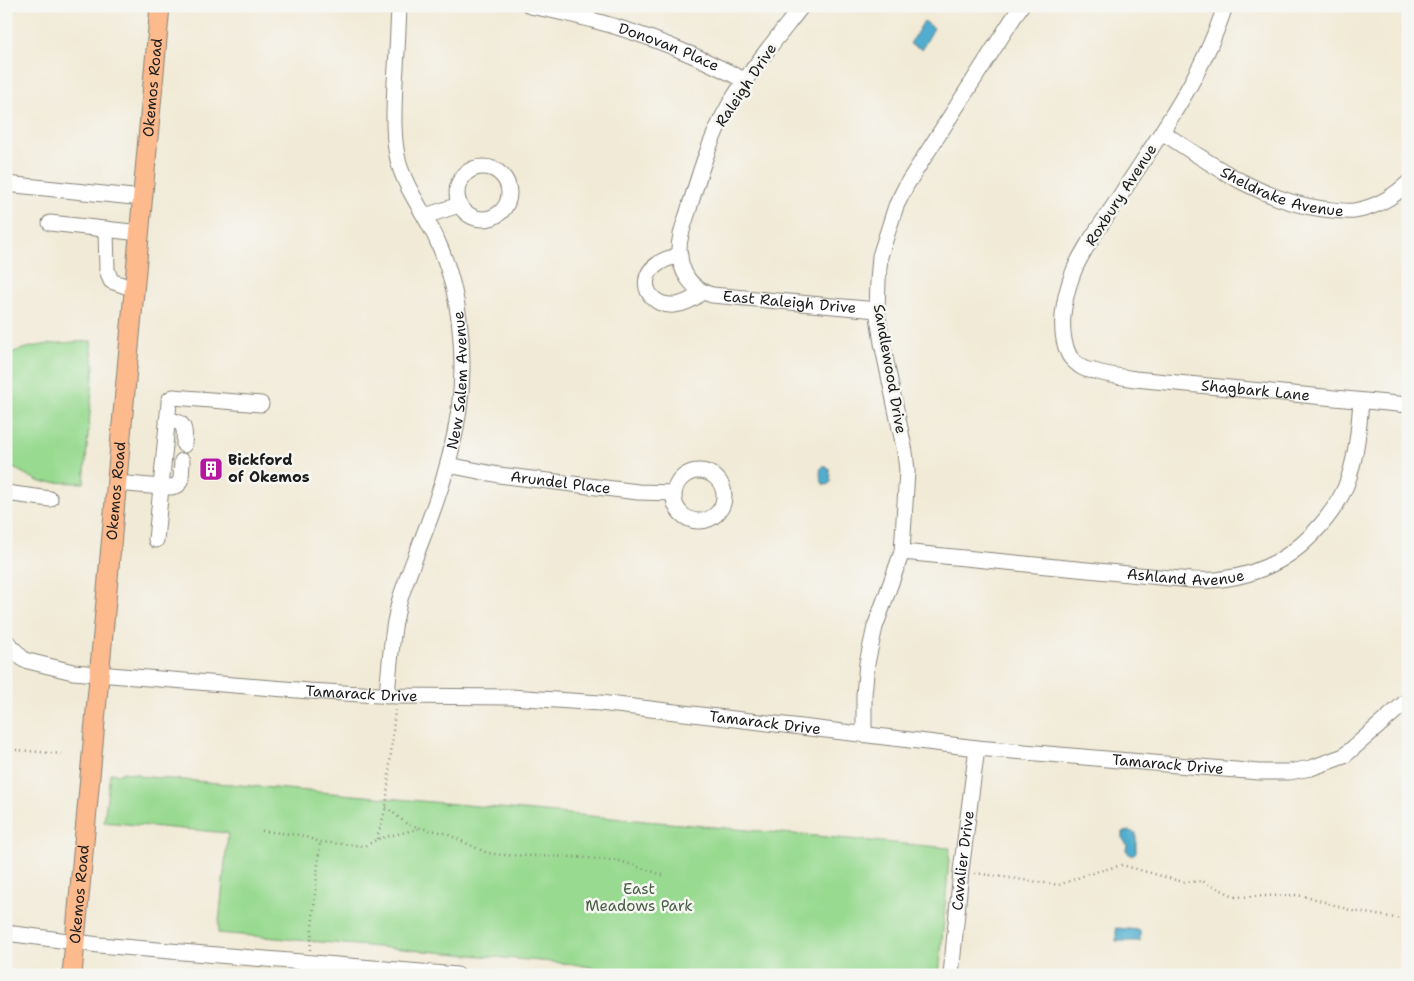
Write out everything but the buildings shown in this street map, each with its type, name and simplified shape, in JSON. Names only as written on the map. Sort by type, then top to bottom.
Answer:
[{"type":"main road","name":"Okemos Road","points":[[72,975],[160,6]]},
{"type":"street","name":"New Salem Avenue","points":[[391,696],[391,646],[399,600],[438,498],[448,465],[456,428],[462,369],[460,323],[446,266],[437,240],[405,179],[399,164],[396,147],[394,100],[399,6]]},
{"type":"street","name":"Donovan Place","points":[[530,6],[562,12],[627,30],[688,53],[746,81]]},
{"type":"street","name":"Raleigh Drive","points":[[685,275],[680,256],[680,239],[698,178],[715,131],[766,52],[802,6]]},
{"type":"street","name":"Sandlewood Drive","points":[[864,734],[867,663],[884,601],[902,552],[907,471],[905,452],[877,310],[880,256],[896,206],[907,184],[1022,6]]},
{"type":"street","name":"Roxbury Avenue","points":[[1104,374],[1082,368],[1070,356],[1065,341],[1062,326],[1066,296],[1073,272],[1086,248],[1162,132],[1198,72],[1225,6]]},
{"type":"street","name":"Sheldrake Avenue","points":[[1162,132],[1211,164],[1263,193],[1315,208],[1352,211],[1388,199],[1408,184]]},
{"type":"street","points":[[6,184],[143,198]]},
{"type":"street","points":[[425,216],[459,205]]},
{"type":"street","points":[[50,223],[140,233]]},
{"type":"street","points":[[106,229],[107,270],[111,281],[134,289]]},
{"type":"street","name":"East Raleigh Drive","points":[[680,256],[668,258],[653,268],[649,274],[647,281],[648,290],[654,300],[667,306],[682,304],[694,299],[702,292]]},
{"type":"street","name":"East Raleigh Drive","points":[[685,275],[702,292],[712,295],[877,310]]},
{"type":"street","name":"Shagbark Lane","points":[[1104,374],[1135,379],[1408,404]]},
{"type":"street","points":[[156,540],[169,400],[173,397],[261,404]]},
{"type":"street","name":"Ashland Avenue","points":[[902,552],[1191,580],[1221,579],[1250,573],[1280,560],[1305,541],[1323,523],[1340,499],[1349,476],[1358,434],[1361,401]]},
{"type":"street","points":[[167,420],[176,420],[182,425],[185,432],[184,445]]},
{"type":"street","points":[[117,483],[161,487],[178,485],[182,461]]},
{"type":"street","name":"Arundel Place","points":[[448,465],[499,475],[638,492],[674,493]]},
{"type":"street","points":[[6,493],[50,498]]},
{"type":"street","name":"Tamarack Drive","points":[[6,641],[24,660],[73,672],[391,696],[511,697],[600,702],[977,748],[1258,772],[1289,772],[1311,768],[1344,756],[1408,700]]},
{"type":"street","name":"Cavalier Drive","points":[[951,975],[961,871],[977,748]]},
{"type":"street","points":[[6,933],[291,968],[309,962],[457,975]]},
{"type":"path","points":[[376,839],[386,807],[391,696]]},
{"type":"path","points":[[6,749],[62,754]]},
{"type":"path","points":[[386,807],[407,824],[445,833],[487,853],[620,861],[666,876]]},
{"type":"path","points":[[262,831],[300,835],[320,842],[364,846],[376,839],[421,828]]},
{"type":"path","points":[[309,962],[320,842]]},
{"type":"path","points":[[961,871],[1059,884],[1122,865],[1183,882],[1202,881],[1236,898],[1295,895],[1309,897],[1353,911],[1408,920]]},
{"type":"green space","points":[[91,341],[94,366],[84,483],[40,482],[6,464],[6,355],[37,346]]},
{"type":"green space","name":"East Meadows Park","points":[[122,772],[139,774],[139,776],[950,848],[939,975],[630,975],[574,964],[218,933],[228,833],[104,822],[110,773],[122,774]]},
{"type":"water","points":[[924,21],[934,28],[922,49],[910,44]]},
{"type":"water","points":[[822,466],[829,468],[831,482],[827,485],[823,484],[821,480]]},
{"type":"water","points":[[1123,832],[1136,833],[1136,852],[1131,856],[1126,850],[1127,845],[1123,839]]},
{"type":"water","points":[[1116,928],[1140,930],[1140,941],[1116,941]]},
{"type":"place","name":"Bickford of Okemos","points":[[211,469]]}]
